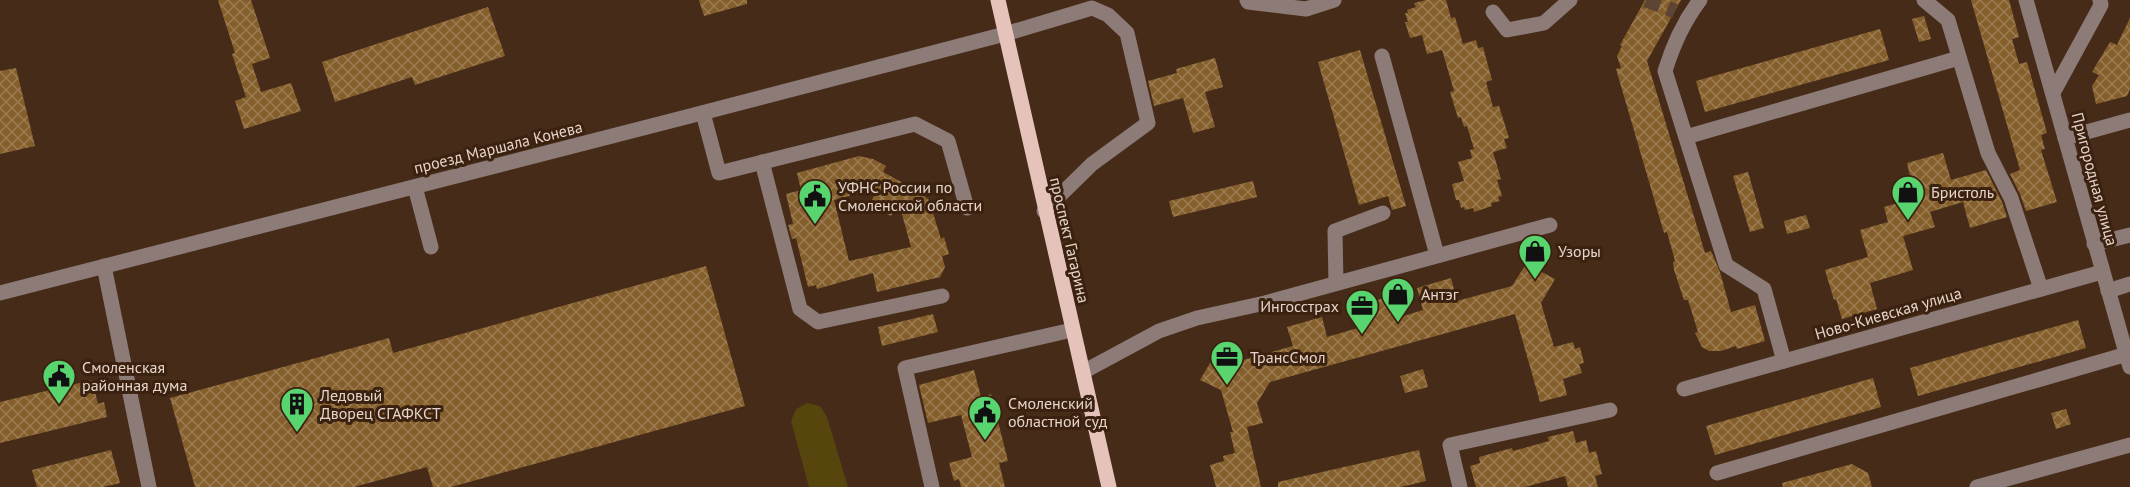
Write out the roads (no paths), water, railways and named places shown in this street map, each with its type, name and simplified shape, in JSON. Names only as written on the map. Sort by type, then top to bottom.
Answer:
[{"type":"main road","name":"проспект Гагарина","points":[[998,0],[1044,211],[1109,487]]},
{"type":"street","points":[[1247,0],[1248,2],[1306,9],[1334,0]]},
{"type":"street","points":[[1493,13],[1507,30],[1544,23],[1570,0]]},
{"type":"street","points":[[1700,0],[1681,14],[1665,71],[1726,265],[1764,289],[1784,361]]},
{"type":"street","points":[[1924,0],[1948,20],[1988,153],[2011,198],[2042,289]]},
{"type":"street","name":"Пригородная улица","points":[[2026,0],[2128,360]]},
{"type":"street","points":[[2053,93],[2101,5],[2100,0]]},
{"type":"street","name":"проезд Маршала Конева","points":[[0,293],[1005,34],[1092,4]]},
{"type":"street","points":[[1044,211],[1092,164],[1148,123],[1127,33],[1092,4]]},
{"type":"street","points":[[1382,56],[1437,255]]},
{"type":"street","points":[[1686,137],[1959,58]]},
{"type":"street","points":[[703,113],[719,173],[915,124],[948,141],[967,208]]},
{"type":"street","points":[[2065,138],[2130,120]]},
{"type":"street","points":[[762,162],[800,309],[818,322],[942,296]]},
{"type":"street","points":[[415,187],[431,247]]},
{"type":"street","points":[[1336,283],[1335,231],[1383,213]]},
{"type":"street","points":[[1083,372],[1159,331],[1197,318],[1264,303],[1550,225]]},
{"type":"street","points":[[2094,244],[2130,235]]},
{"type":"street","points":[[104,267],[149,487]]},
{"type":"street","name":"Ново-Киевская улица","points":[[1684,389],[2102,272]]},
{"type":"street","points":[[2108,291],[2130,284]]},
{"type":"street","points":[[932,487],[905,368],[1072,330]]},
{"type":"street","points":[[1717,473],[2128,360]]},
{"type":"street","points":[[1460,487],[1450,445],[1610,410]]},
{"type":"street","points":[[1977,487],[2130,445]]},
{"type":"tunnel","points":[[1646,0],[1675,11]]},
{"type":"place","name":"Бристоль","points":[[1908,221]]},
{"type":"place","name":"УФНС России по Смоленской области","points":[[815,225]]},
{"type":"place","name":"Узоры","points":[[1535,280]]},
{"type":"place","name":"Антэг","points":[[1398,323]]},
{"type":"place","name":"Ингосстрах","points":[[1362,335]]},
{"type":"place","name":"ТрансСмол","points":[[1227,386]]},
{"type":"place","name":"Смоленская районная дума","points":[[59,405]]},
{"type":"place","name":"Ледовый Дворец СГАФКСТ","points":[[297,433]]},
{"type":"place","name":"Смоленский областной суд","points":[[985,441]]}]
